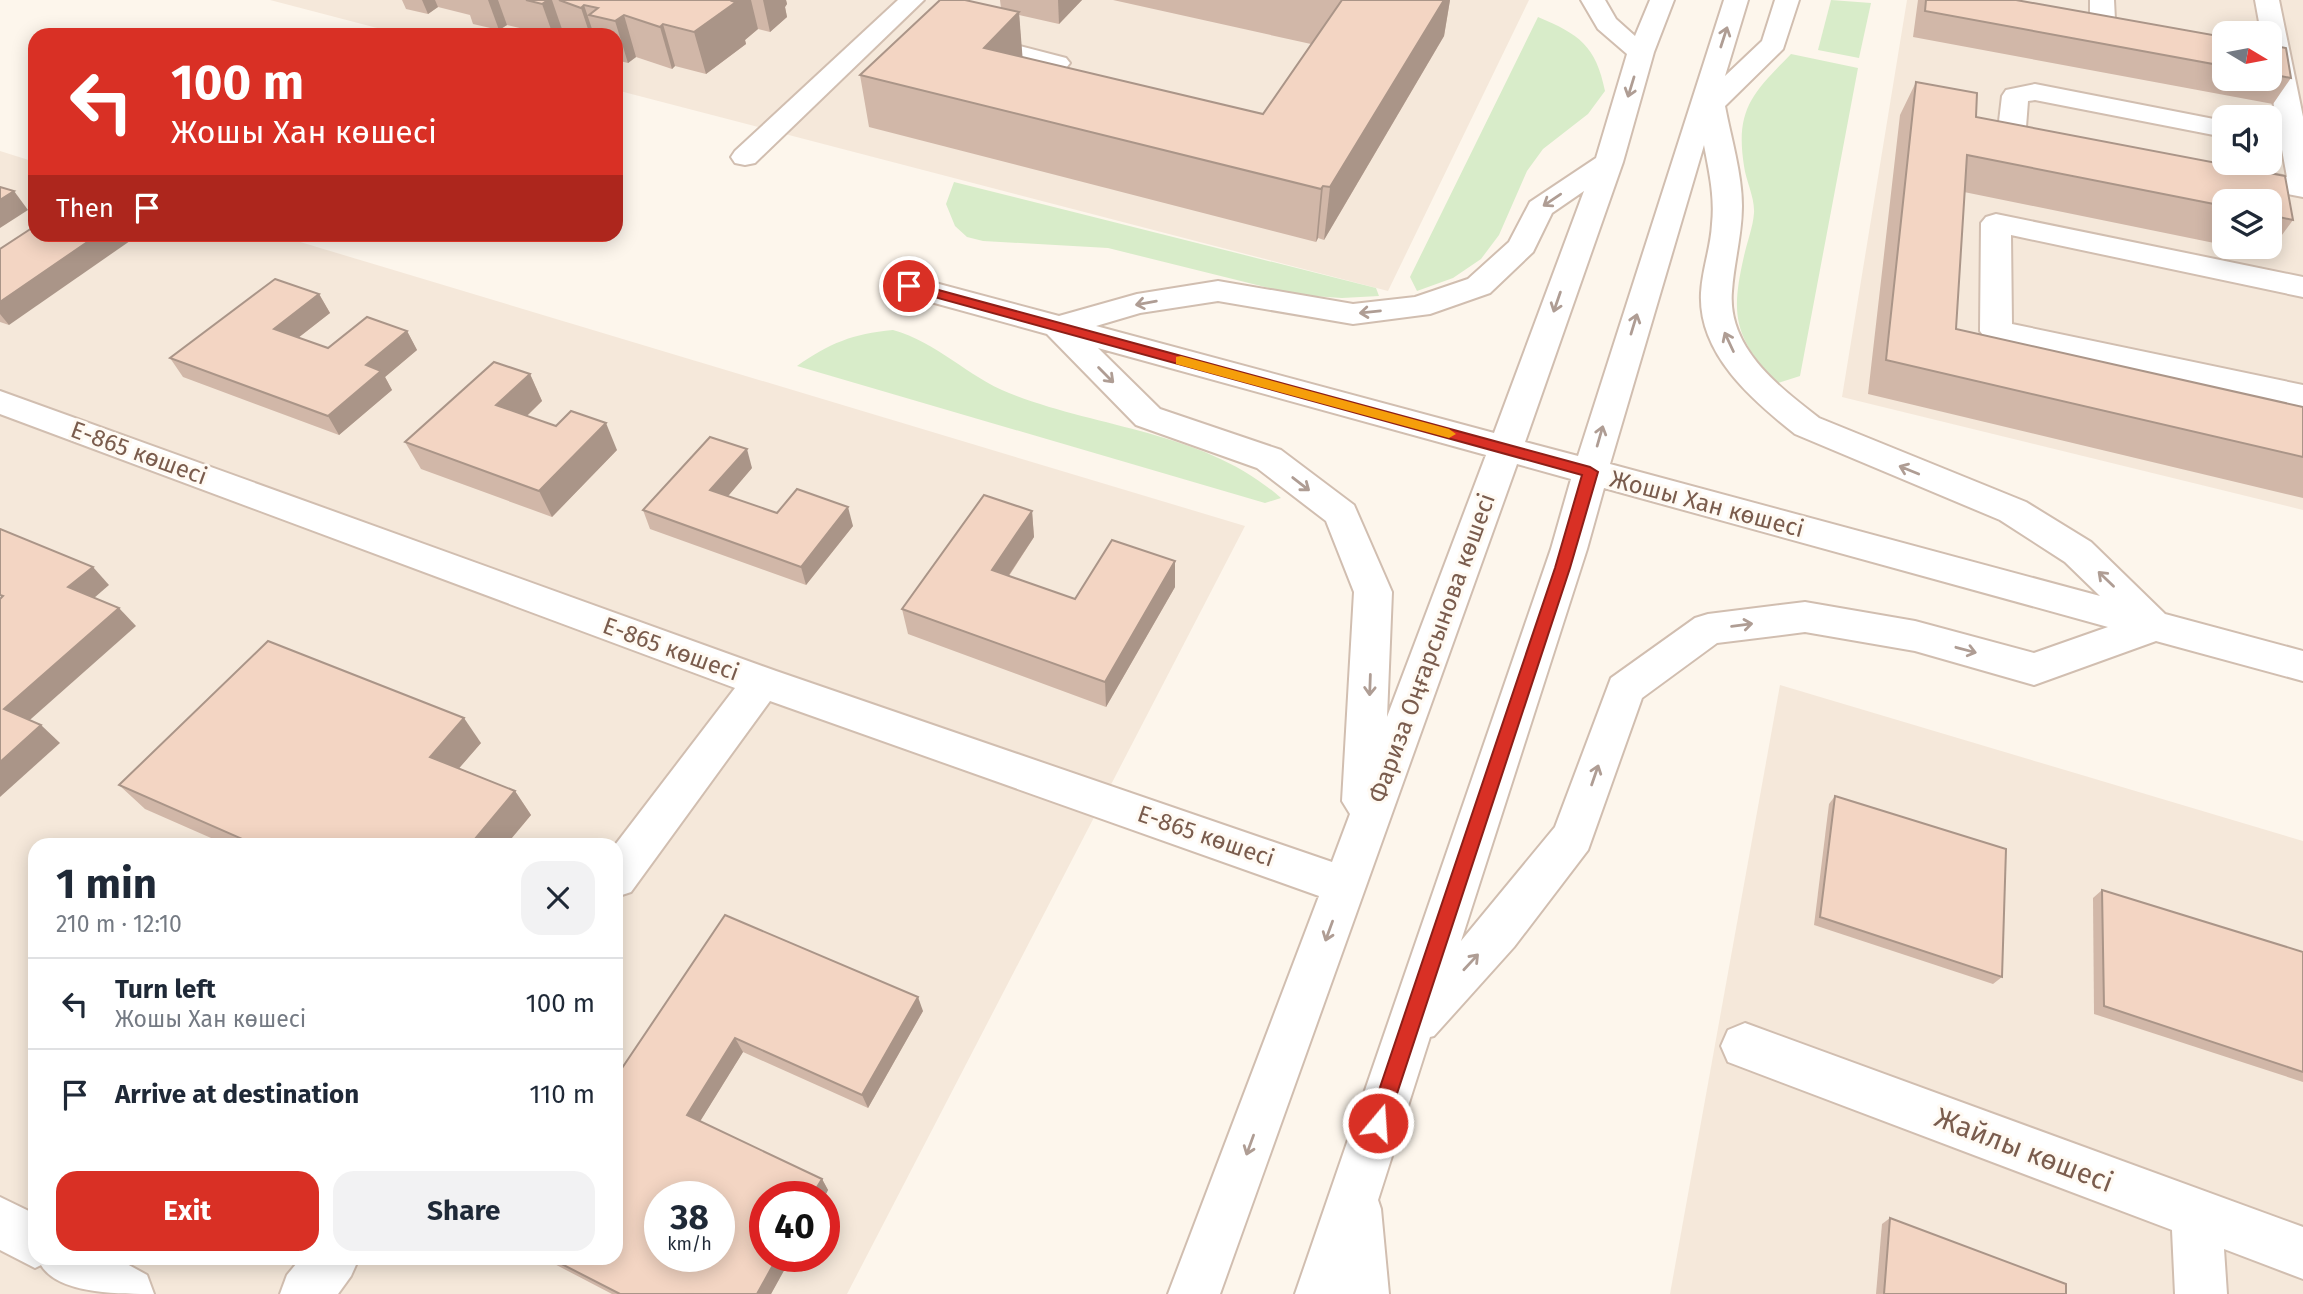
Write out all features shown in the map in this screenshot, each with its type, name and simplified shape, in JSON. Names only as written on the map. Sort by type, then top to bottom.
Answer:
[{"type":"street","points":[[746,157],[902,23],[912,0]]},
{"type":"street","points":[[1593,0],[1600,18],[1615,35],[1642,52]]},
{"type":"street","name":"Фариза Оңғарсынова көшесі","points":[[1194,1294],[1346,886],[1609,162],[1642,52],[1662,0]]},
{"type":"street","points":[[1321,1294],[1562,568],[1707,102],[1736,0]]},
{"type":"street","points":[[1707,102],[1774,44],[1787,0]]},
{"type":"street","points":[[2102,0],[2103,25],[2212,46]]},
{"type":"street","points":[[2267,0],[2270,21]]},
{"type":"street","points":[[951,37],[1057,63]]},
{"type":"street","points":[[2082,149],[2027,139],[2012,130],[2015,96],[2035,92],[2212,127]]},
{"type":"street","points":[[1408,1030],[1498,933],[1573,837],[1625,689],[1708,629],[1805,617],[1914,636],[2035,669],[2155,626],[2078,552],[2024,518],[1838,442],[1807,426],[1780,405],[1741,367],[1722,328],[1716,295],[1727,227],[1728,202],[1707,102]]},
{"type":"street","points":[[2282,141],[2303,188]]},
{"type":"street","points":[[1367,826],[1362,800],[1373,592],[1340,514],[1269,459],[1148,417],[1058,327],[1137,304],[1218,291],[1353,314],[1419,307],[1479,286],[1522,246],[1539,208],[1609,162]]},
{"type":"street","points":[[2206,171],[2303,188]]},
{"type":"street","points":[[2303,287],[1996,223],[1996,331],[2303,396]]},
{"type":"street","name":"Жошы Хан көшесі","points":[[909,286],[2303,666]]},
{"type":"street","name":"Е-865 көшесі","points":[[0,402],[762,682],[1346,886]]},
{"type":"street","points":[[623,869],[762,682]]},
{"type":"street","name":"Жайлы көшесі","points":[[1745,1046],[2303,1253]]},
{"type":"street","points":[[1355,1193],[1363,1294]]},
{"type":"street","points":[[2197,1215],[2201,1294]]},
{"type":"street","points":[[0,1222],[28,1238]]},
{"type":"street","points":[[76,1265],[128,1294]]},
{"type":"street","points":[[306,1294],[327,1265]]},
{"type":"shaded area","points":[[270,0],[1529,0],[1388,291],[623,92],[623,28],[377,28]]},
{"type":"shaded area","points":[[1907,0],[2303,0],[2303,510],[1842,397]]},
{"type":"shaded area","points":[[0,151],[28,160],[28,242],[300,242],[1245,526],[847,1294],[0,1294]]},
{"type":"shaded area","points":[[1780,685],[2303,841],[2303,1294],[1670,1294]]},
{"type":"green space","points":[[1831,0],[1871,3],[1859,58],[1818,50]]},
{"type":"green space","points":[[1538,17],[1564,29],[1584,43],[1596,63],[1605,91],[1588,114],[1543,149],[1527,171],[1499,235],[1481,259],[1453,278],[1417,291],[1410,277]]},
{"type":"green space","points":[[1791,54],[1858,68],[1800,376],[1775,384],[1751,352],[1739,324],[1737,310],[1740,277],[1754,213],[1744,166],[1742,130],[1750,103],[1757,92]]},
{"type":"green space","points":[[954,182],[1376,288],[1379,296],[1342,298],[1297,295],[1108,248],[983,241],[967,237],[955,226],[946,204]]},
{"type":"green space","points":[[893,330],[924,343],[1009,393],[1151,434],[1220,458],[1281,498],[1265,503],[797,366],[842,341]]},
{"type":"building","points":[[526,0],[548,0],[542,4]]},
{"type":"building","points":[[559,0],[736,2],[694,32],[663,24],[660,27],[624,15],[615,21],[589,15],[598,8],[584,5],[581,8]]},
{"type":"building","points":[[940,0],[965,0],[1019,12],[984,48],[1263,114],[1342,0],[1444,0],[1330,187],[1323,186],[1321,189],[860,75]]},
{"type":"building","points":[[1926,0],[2016,0],[2212,35],[2212,64],[1925,11]]},
{"type":"building","points":[[2282,47],[2286,48],[2291,78],[2282,76]]},
{"type":"building","points":[[1916,82],[1977,93],[1976,117],[2212,162],[2212,175],[2285,176],[2293,220],[2282,218],[2282,189],[2212,189],[2212,204],[1967,155],[1956,329],[2303,407],[2303,457],[1886,360]]},
{"type":"building","points":[[0,187],[14,191],[0,200]]},
{"type":"building","points":[[28,231],[28,242],[87,242],[0,302],[0,249]]},
{"type":"building","points":[[275,279],[319,294],[274,329],[328,348],[367,317],[407,331],[366,365],[381,371],[328,416],[170,358]]},
{"type":"building","points":[[494,362],[530,374],[496,405],[556,426],[571,411],[606,423],[539,491],[405,442]]},
{"type":"building","points":[[710,437],[747,449],[710,490],[777,513],[797,489],[848,507],[801,567],[643,510]]},
{"type":"building","points":[[984,495],[1032,511],[992,570],[1075,599],[1112,540],[1175,561],[1105,682],[902,609]]},
{"type":"building","points":[[0,529],[93,567],[68,587],[119,608],[4,709],[41,725],[0,762],[0,599],[3,596],[0,595]]},
{"type":"building","points":[[268,641],[464,718],[430,757],[515,791],[476,838],[240,838],[119,785]]},
{"type":"building","points":[[1835,796],[2006,849],[2002,977],[1820,917]]},
{"type":"building","points":[[2102,890],[2303,952],[2303,1072],[2104,1006]]},
{"type":"building","points":[[725,915],[918,997],[862,1095],[735,1038],[687,1115],[822,1179],[749,1181],[749,1272],[769,1272],[757,1294],[620,1294],[564,1265],[623,1265],[623,1067]]},
{"type":"building","points":[[1890,1218],[2066,1284],[2066,1294],[1884,1294]]},
{"type":"slow traffic","points":[[1181,360],[1449,434]]},
{"type":"route","points":[[909,286],[1590,472],[1569,549],[1378,1123]]}]
